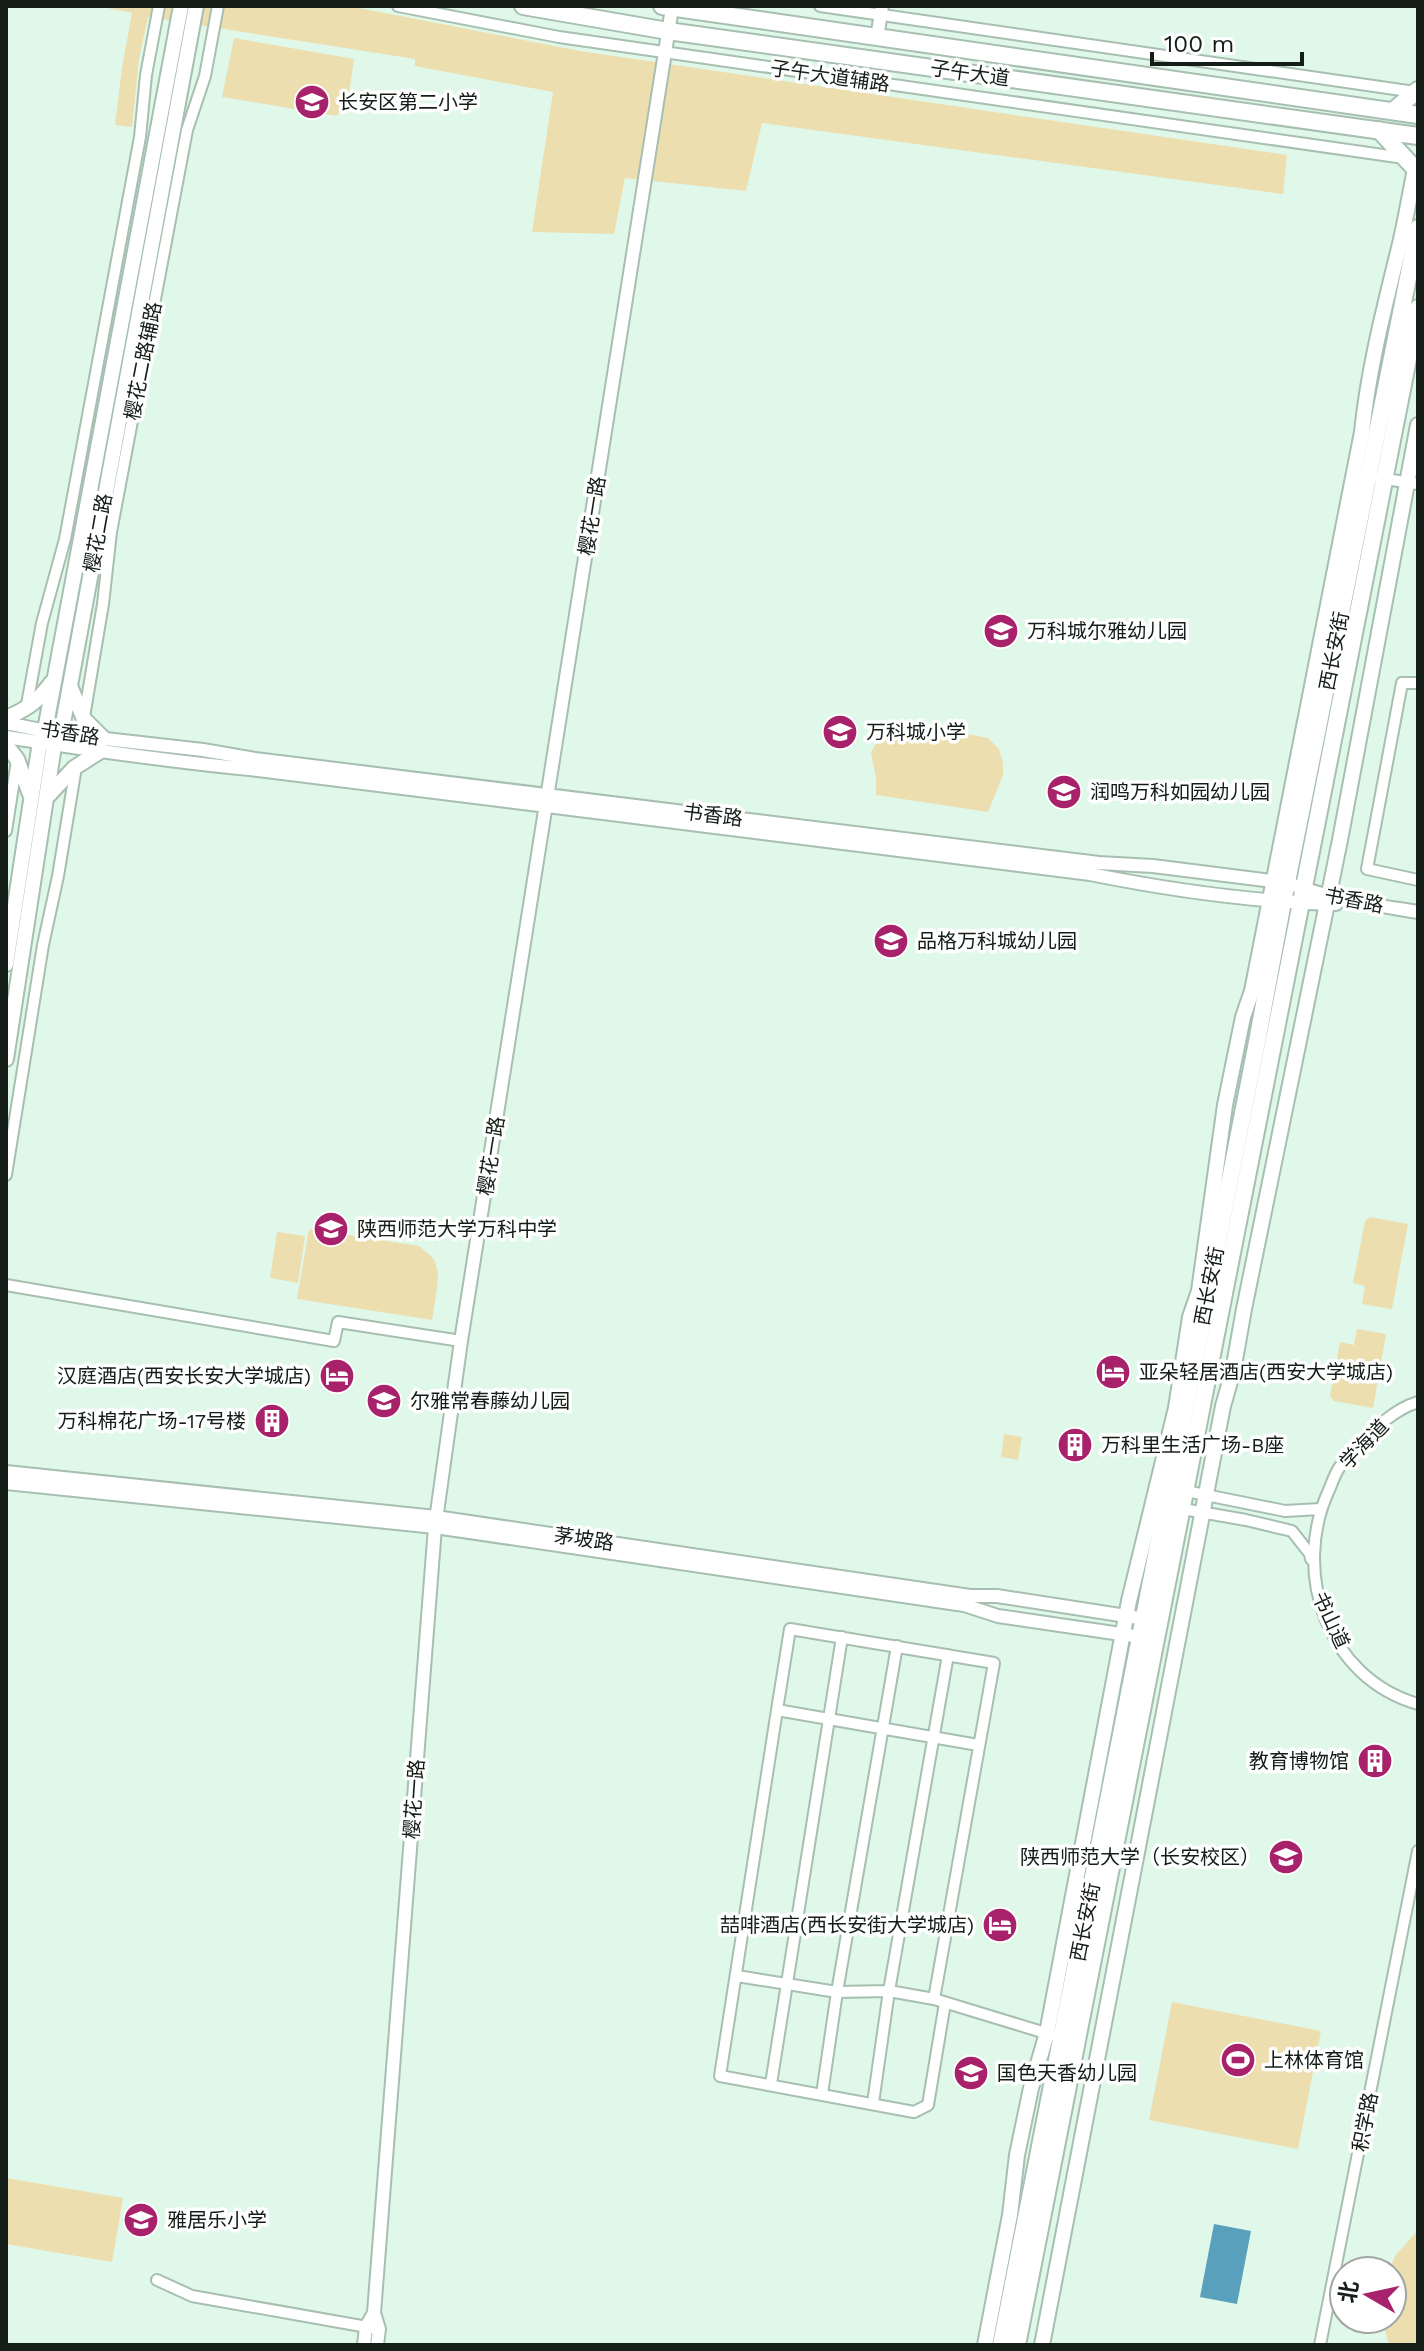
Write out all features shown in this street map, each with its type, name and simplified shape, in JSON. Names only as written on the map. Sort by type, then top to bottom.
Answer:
[{"type":"main road","name":"樱花二路","points":[[6,964],[50,738],[54,678],[181,6]]},
{"type":"main road","name":"樱花二路","points":[[50,738],[70,686],[196,6]]},
{"type":"main road","name":"子午大道","points":[[523,6],[668,31],[1418,136]]},
{"type":"main road","name":"子午大道","points":[[669,7],[1418,115]]},
{"type":"main road","points":[[1393,111],[1417,91]]},
{"type":"main road","points":[[1281,882],[1366,397],[1413,166],[1379,130]]},
{"type":"main road","name":"西长安街","points":[[1152,1620],[1289,899],[1376,477],[1418,228]]},
{"type":"main road","name":"西长安街","points":[[1001,2345],[1055,2035],[1140,1637],[1152,1620],[1183,1509],[1289,899],[1281,882],[1418,308]]},
{"type":"main road","points":[[1042,2345],[1223,1406],[1241,1335],[1413,483],[1418,425]]},
{"type":"main road","points":[[6,721],[38,700],[54,678]]},
{"type":"main road","points":[[6,745],[39,798],[102,745],[84,719],[70,686]]},
{"type":"main road","name":"樱花二路","points":[[6,1059],[39,798]]},
{"type":"main road","points":[[1140,1637],[1126,1616],[1176,1408],[1190,1317],[1199,1291],[1225,1105],[1289,899]]},
{"type":"main road","name":"西长安街","points":[[1017,2345],[1140,1637]]},
{"type":"main road","points":[[985,2345],[1031,2088],[1055,2035]]},
{"type":"street","points":[[26,710],[42,623],[65,539],[140,137],[146,75],[159,6]]},
{"type":"street","name":"樱花二路辅路","points":[[84,719],[111,532],[187,130],[205,76],[218,6]]},
{"type":"street","name":"子午大道辅路","points":[[398,6],[559,37],[1413,166]]},
{"type":"street","points":[[820,6],[881,10],[1417,91]]},
{"type":"street","name":"樱花一路","points":[[377,2345],[374,2313],[435,1522],[665,53],[669,7]]},
{"type":"street","points":[[877,38],[881,10]]},
{"type":"street","points":[[1376,477],[1413,483]]},
{"type":"street","points":[[1418,683],[1402,683],[1367,869],[1418,880]]},
{"type":"street","name":"书香路","points":[[6,721],[50,738]]},
{"type":"street","name":"书香路","points":[[6,737],[50,738],[547,800],[1281,882]]},
{"type":"street","points":[[6,831],[17,759]]},
{"type":"street","points":[[6,1175],[76,766]]},
{"type":"street","name":"书香路","points":[[547,800],[1090,874],[1145,885],[1328,900],[1418,912]]},
{"type":"street","name":"书香路","points":[[1328,900],[1418,919]]},
{"type":"street","points":[[6,1285],[334,1341],[338,1322],[461,1341]]},
{"type":"street","name":"学海道","points":[[1313,1546],[1320,1509],[1339,1468],[1387,1418],[1418,1402]]},
{"type":"street","name":"茅坡路","points":[[6,1472],[435,1522],[970,1596],[997,1596],[1152,1620]]},
{"type":"street","name":"茅坡路","points":[[6,1483],[435,1522],[964,1605],[998,1616],[1140,1637]]},
{"type":"street","points":[[1186,1491],[1285,1511],[1320,1509]]},
{"type":"street","points":[[1183,1509],[1292,1531],[1310,1554],[1314,1582]]},
{"type":"street","name":"书山道","points":[[1313,1546],[1314,1582],[1328,1625],[1341,1648],[1370,1678],[1418,1704]]},
{"type":"street","points":[[1087,1629],[1089,1610]]},
{"type":"street","points":[[934,1999],[994,1663],[790,1629],[720,2076],[914,2112],[928,2105],[945,2003]]},
{"type":"street","points":[[771,2084],[842,1637]]},
{"type":"street","points":[[822,2094],[897,1646]]},
{"type":"street","points":[[873,2103],[889,1991],[948,1655]]},
{"type":"street","points":[[777,1710],[978,1745]]},
{"type":"street","name":"积学路","points":[[1320,2345],[1418,1851]]},
{"type":"street","points":[[737,1976],[837,1992],[889,1991],[934,1999],[1055,2035]]},
{"type":"street","points":[[157,2280],[192,2296],[373,2328]]},
{"type":"street","name":"樱花一路","points":[[364,2345],[373,2328]]},
{"type":"shaded area","points":[[98,6],[349,6],[580,51],[1287,155],[1283,194],[762,123],[746,191],[625,178],[614,234],[532,232],[553,92],[415,66],[415,59],[148,17],[139,59],[132,127],[115,125],[132,13]]},
{"type":"shaded area","points":[[234,38],[354,59],[348,101],[337,116],[222,97]]},
{"type":"shaded area","points":[[909,723],[988,738],[999,749],[1003,775],[988,812],[876,795],[871,753],[886,732]]},
{"type":"shaded area","points":[[1370,1217],[1408,1224],[1392,1309],[1362,1304],[1365,1286],[1353,1283],[1365,1221]]},
{"type":"shaded area","points":[[309,1229],[419,1246],[434,1259],[438,1272],[432,1320],[297,1299]]},
{"type":"shaded area","points":[[277,1232],[305,1236],[298,1283],[270,1278]]},
{"type":"shaded area","points":[[1357,1329],[1386,1334],[1373,1408],[1334,1401],[1330,1396],[1340,1342],[1354,1345]]},
{"type":"shaded area","points":[[1004,1434],[1022,1437],[1018,1460],[1001,1457]]},
{"type":"shaded area","name":"上林体育馆","points":[[1172,2002],[1321,2031],[1298,2149],[1149,2120]]},
{"type":"shaded area","points":[[6,2178],[123,2198],[112,2262],[6,2244]]},
{"type":"shaded area","points":[[1418,2230],[1418,2345],[1389,2345],[1386,2335],[1408,2335],[1408,2255],[1396,2255]]},
{"type":"water","points":[[1214,2224],[1251,2231],[1237,2304],[1200,2297]]},
{"type":"place","name":"长安区第二小学","points":[[312,102]]},
{"type":"place","name":"万科城尔雅幼儿园","points":[[1001,631]]},
{"type":"place","name":"万科城小学","points":[[840,732]]},
{"type":"place","name":"润鸣万科如园幼儿园","points":[[1064,792]]},
{"type":"place","name":"品格万科城幼儿园","points":[[891,941]]},
{"type":"place","name":"陕西师范大学万科中学","points":[[331,1229]]},
{"type":"place","name":"亚朵轻居酒店(西安大学城店)","points":[[1113,1372]]},
{"type":"place","name":"汉庭酒店(西安长安大学城店)","points":[[337,1376]]},
{"type":"place","name":"尔雅常春藤幼儿园","points":[[384,1401]]},
{"type":"place","name":"万科棉花广场-17号楼","points":[[272,1421]]},
{"type":"place","name":"万科里生活广场-B座","points":[[1075,1445]]},
{"type":"place","name":"教育博物馆","points":[[1375,1761]]},
{"type":"place","name":"陕西师范大学（长安校区）","points":[[1286,1857]]},
{"type":"place","name":"喆啡酒店(西长安街大学城店)","points":[[1000,1925]]},
{"type":"place","name":"上林体育馆","points":[[1238,2060]]},
{"type":"place","name":"国色天香幼儿园","points":[[971,2073]]},
{"type":"place","name":"雅居乐小学","points":[[141,2220]]}]
